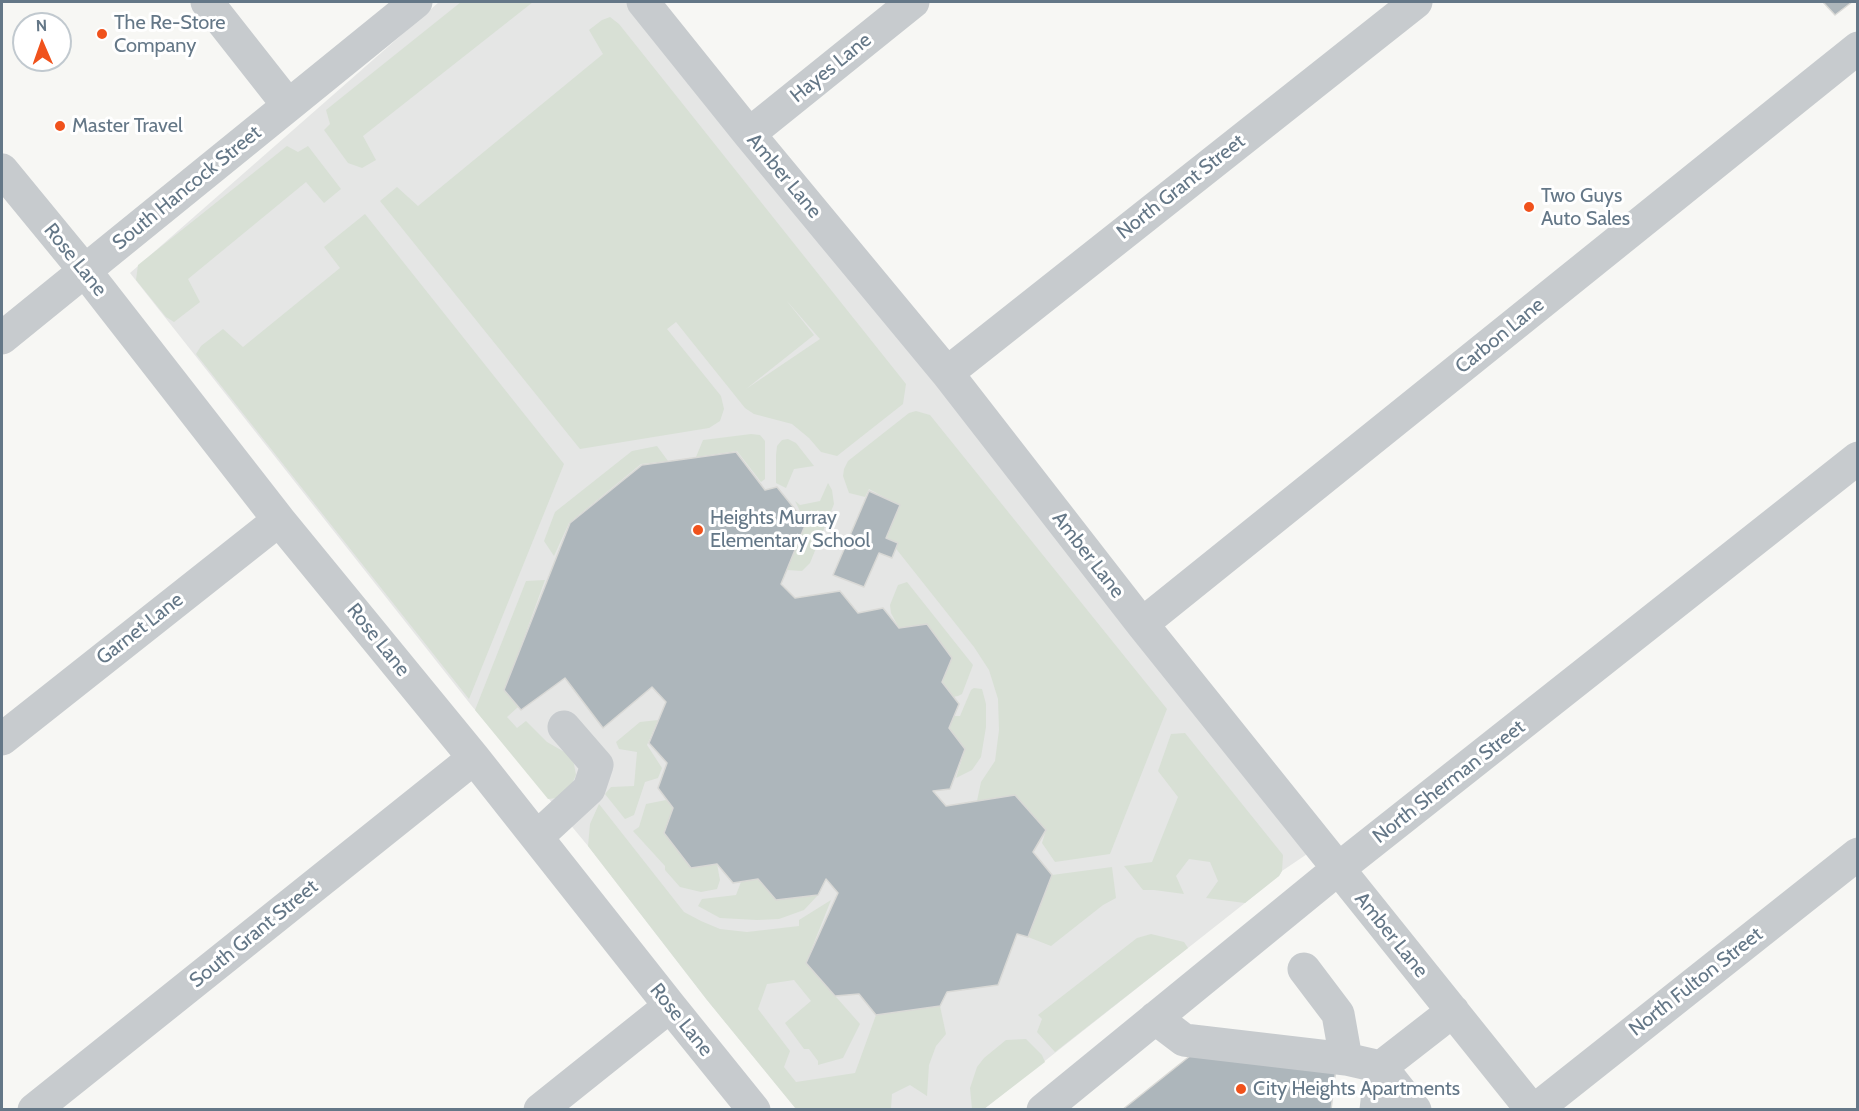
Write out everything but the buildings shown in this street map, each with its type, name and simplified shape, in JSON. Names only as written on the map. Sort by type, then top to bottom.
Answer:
[{"type":"street","points":[[207,2],[288,105]]},
{"type":"street","name":"South Hancock Street","points":[[2,338],[416,2]]},
{"type":"street","name":"Amber Lane","points":[[643,2],[947,373],[1142,624],[1533,1110]]},
{"type":"street","name":"Hayes Lane","points":[[749,134],[913,2]]},
{"type":"street","name":"North Grant Street","points":[[947,373],[1416,2]]},
{"type":"street","name":"Carbon Lane","points":[[1142,624],[1857,48]]},
{"type":"street","name":"Rose Lane","points":[[2,170],[85,271],[279,520],[474,758],[754,1110]]},
{"type":"street","name":"North Sherman Street","points":[[1043,1110],[1338,869],[1857,458]]},
{"type":"street","name":"Garnet Lane","points":[[2,739],[279,520]]},
{"type":"street","points":[[537,837],[589,789],[597,765],[564,727]]},
{"type":"street","name":"South Grant Street","points":[[34,1110],[474,758]]},
{"type":"street","name":"North Fulton Street","points":[[1533,1110],[1857,854]]},
{"type":"street","points":[[1304,969],[1338,1014],[1347,1059]]},
{"type":"street","points":[[540,1110],[670,1006]]},
{"type":"street","points":[[1376,1110],[1381,1067],[1453,1011]]},
{"type":"street","points":[[1155,1018],[1184,1040],[1347,1059],[1381,1067],[1415,1110]]},
{"type":"shaded area","name":"Heights Murray Elementary School","points":[[439,2],[642,2],[1316,848],[1282,871],[1279,876],[984,1109],[796,1109],[707,1000],[588,846],[471,705],[130,273]]},
{"type":"shaded area","points":[[461,2],[533,2],[363,136],[376,160],[362,168],[348,163],[324,130],[330,124],[326,110]]},
{"type":"shaded area","points":[[610,17],[619,24],[906,384],[903,404],[837,456],[821,452],[792,424],[754,414],[745,408],[676,322],[667,329],[721,396],[724,409],[720,421],[709,428],[580,449],[380,201],[397,187],[418,206],[603,54],[589,30]],"holes":[[[786,300],[820,339],[746,389],[814,335]]]},
{"type":"shaded area","points":[[287,146],[298,152],[308,146],[341,189],[324,203],[306,182],[188,279],[200,302],[174,322],[166,317],[136,280],[138,265]]},
{"type":"shaded area","points":[[365,214],[564,464],[469,699],[196,354],[201,346],[223,329],[243,347],[340,268],[324,247]]},
{"type":"shaded area","points":[[916,411],[930,415],[1167,709],[1110,854],[1055,862],[1042,843],[1046,830],[1015,795],[977,801],[981,782],[995,761],[999,730],[998,699],[989,670],[974,647],[886,536],[899,505],[869,489],[865,497],[849,493],[843,476],[848,461],[909,413]]},
{"type":"shaded area","points":[[760,435],[765,441],[765,479],[761,482],[737,451],[696,457],[703,440]]},
{"type":"shaded area","points":[[788,439],[796,443],[814,466],[794,469],[786,488],[776,483],[776,455],[777,446],[782,440]]},
{"type":"shaded area","points":[[657,446],[668,461],[641,464],[569,523],[554,556],[544,541],[555,512],[632,451]]},
{"type":"shaded area","points":[[828,483],[832,490],[834,504],[810,563],[802,571],[787,570],[806,523],[795,501],[800,505],[820,501]]},
{"type":"shaded area","points":[[545,580],[505,690],[518,707],[507,717],[517,728],[526,721],[547,742],[568,754],[574,764],[576,775],[571,786],[557,798],[548,799],[475,710],[526,581]]},
{"type":"shaded area","points":[[907,582],[973,665],[962,694],[958,696],[953,697],[942,682],[951,658],[927,624],[899,628],[891,613],[890,605],[898,585]]},
{"type":"shaded area","points":[[974,688],[982,689],[986,704],[986,727],[981,757],[972,770],[956,778],[965,749],[949,729],[954,716],[960,716]]},
{"type":"shaded area","points":[[658,720],[647,745],[662,768],[658,778],[645,782],[634,815],[625,819],[605,794],[611,787],[634,786],[637,752],[619,749],[616,742],[640,722]]},
{"type":"shaded area","points":[[1185,733],[1283,855],[1282,871],[1279,876],[1245,903],[1206,898],[1218,881],[1210,862],[1189,859],[1176,876],[1184,894],[1143,890],[1124,866],[1152,862],[1178,797],[1158,771],[1171,734]]},
{"type":"shaded area","points":[[666,800],[673,808],[664,833],[691,867],[717,864],[720,880],[717,889],[701,892],[680,887],[665,870],[665,866],[633,831],[639,827],[646,804]]},
{"type":"shaded area","points":[[599,804],[684,912],[720,929],[747,932],[799,926],[799,920],[831,900],[806,963],[860,1024],[843,1058],[818,1065],[818,1061],[809,1049],[804,1049],[785,1023],[811,1001],[794,980],[767,984],[758,1009],[790,1051],[784,1067],[796,1082],[855,1073],[876,1015],[940,1006],[946,1034],[936,1046],[929,1065],[927,1096],[910,1085],[892,1094],[891,1109],[796,1109],[707,1000],[588,846],[590,824]]},
{"type":"shaded area","points":[[1112,867],[1116,898],[1103,905],[1051,946],[1028,937],[1052,875]]},
{"type":"shaded area","points":[[758,879],[776,900],[818,895],[804,910],[779,919],[720,918],[698,906],[702,899],[736,895],[741,882]]},
{"type":"shaded area","points":[[1151,934],[1184,942],[1188,948],[1055,1052],[1037,1032],[1042,1019],[1038,1015],[1137,938]]},
{"type":"shaded area","points":[[1026,1039],[1042,1055],[1045,1062],[984,1109],[972,1109],[970,1088],[977,1067],[984,1058],[1006,1040]]},
{"type":"place","name":"The Re-Store Company","points":[[102,34]]},
{"type":"place","name":"Master Travel","points":[[60,126]]},
{"type":"place","name":"Two Guys Auto Sales","points":[[1529,207]]},
{"type":"place","name":"Heights Murray Elementary School","points":[[698,530]]},
{"type":"place","name":"City Heights Apartments","points":[[1241,1089]]}]
